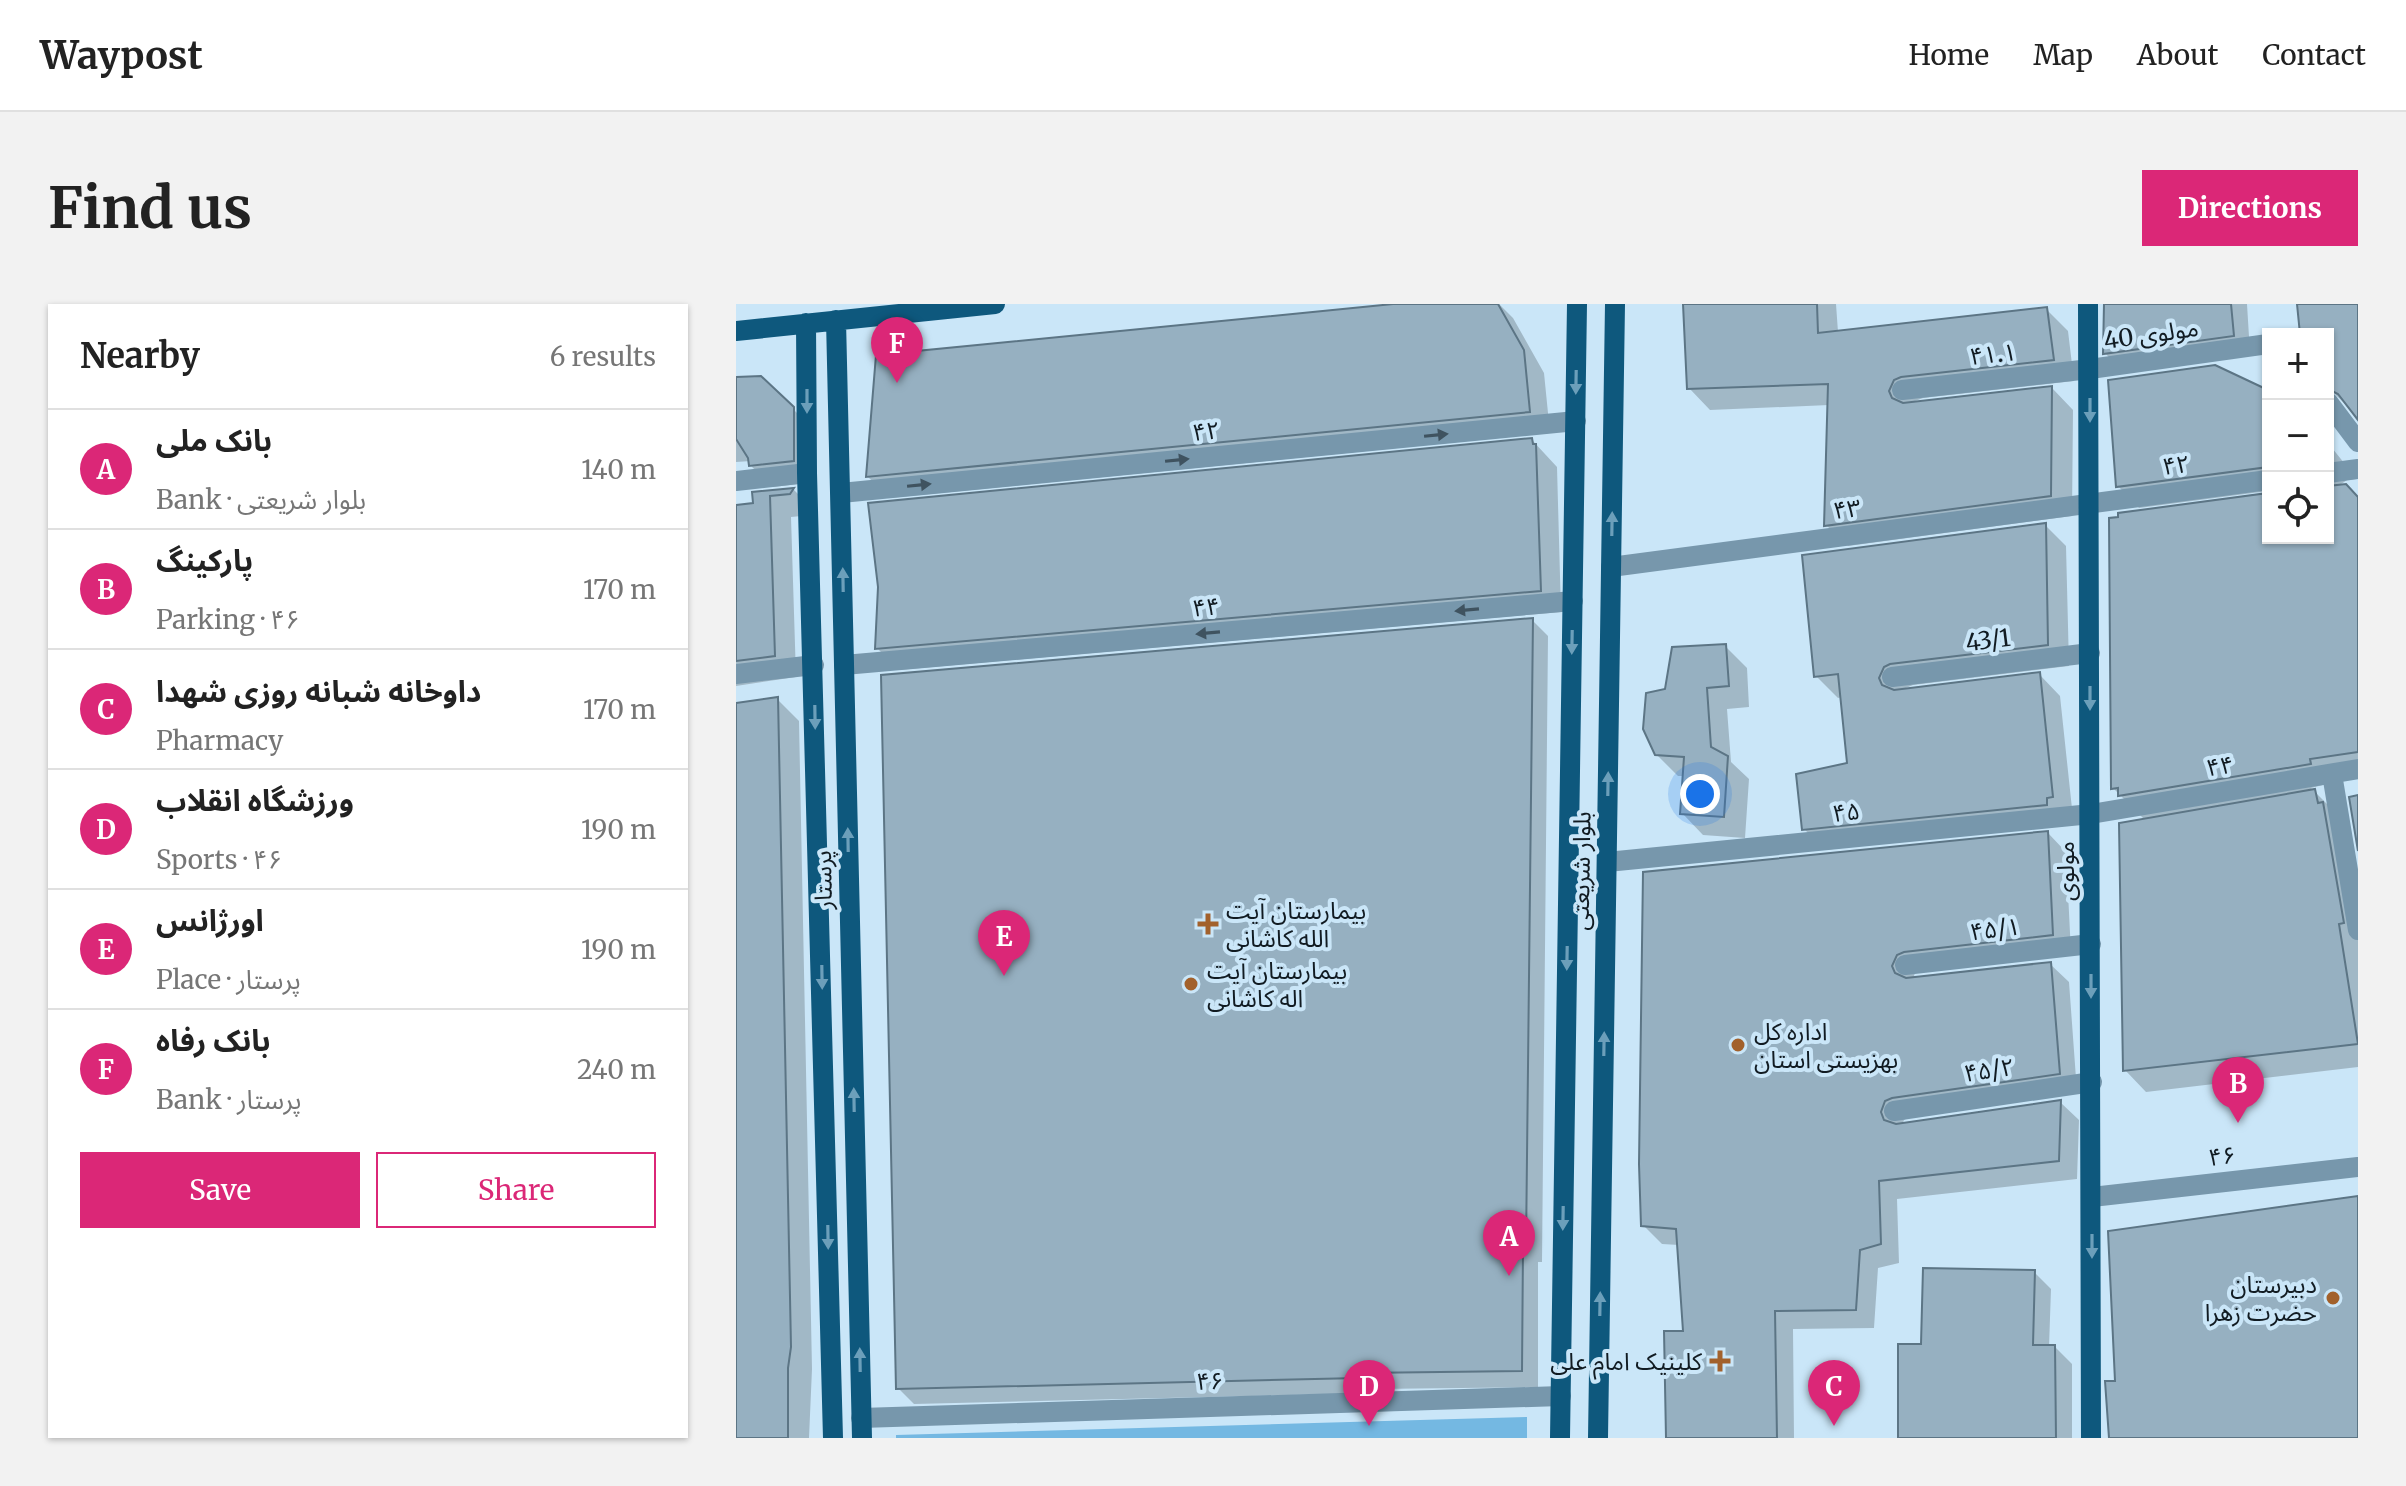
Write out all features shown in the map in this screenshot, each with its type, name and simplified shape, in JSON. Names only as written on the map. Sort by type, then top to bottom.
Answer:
[{"type":"main road","points":[[736,331],[995,304]]},
{"type":"main road","name":"مولوی","points":[[2088,304],[2091,1438]]},
{"type":"main road","name":"بلوار شریعتی","points":[[1598,1438],[1617,307]]},
{"type":"main road","name":"بلوار شریعتی","points":[[1560,1438],[1576,421],[1574,308]]},
{"type":"main road","name":"پرستار","points":[[836,320],[861,1428]]},
{"type":"main road","name":"پرستار","points":[[806,323],[807,473],[833,1438]]},
{"type":"main road","points":[[807,363],[837,362]]},
{"type":"street","name":"مولوی 40","points":[[2090,369],[2262,345]]},
{"type":"street","name":"۴۱.۱","points":[[1902,390],[2090,369]]},
{"type":"street","points":[[2334,410],[2358,442]]},
{"type":"street","name":"۴۲","points":[[841,493],[1576,421]]},
{"type":"street","points":[[2334,472],[2358,469]]},
{"type":"street","points":[[736,481],[807,473]]},
{"type":"street","name":"۴۲","points":[[2090,502],[2262,481]]},
{"type":"street","name":"۴۳","points":[[1611,567],[2090,502]]},
{"type":"street","name":"۴۴","points":[[844,665],[1573,601]]},
{"type":"street","name":"43/1","points":[[1892,677],[2090,653]]},
{"type":"street","points":[[736,674],[814,665]]},
{"type":"street","name":"۴۴","points":[[2091,814],[2358,769]]},
{"type":"street","points":[[2332,774],[2358,930]]},
{"type":"street","name":"۴۵","points":[[1607,862],[2091,814]]},
{"type":"street","name":"۴۵/۱","points":[[1905,965],[2091,944]]},
{"type":"street","name":"۴۵/۲","points":[[1894,1111],[2092,1082]]},
{"type":"street","name":"۴۶","points":[[2092,1197],[2358,1167]]},
{"type":"street","name":"۴۶","points":[[861,1428],[1561,1396]]},
{"type":"shaded area","points":[[1527,1417],[1527,1438],[896,1438],[896,1435]]},
{"type":"building","points":[[1393,304],[1498,304],[1524,350],[1530,412],[866,477],[876,355]]},
{"type":"building","points":[[1683,304],[1817,304],[1818,333],[2047,307],[2054,360],[1901,377],[1894,380],[1889,391],[1892,398],[1903,403],[2052,386],[2051,496],[1824,526],[1828,384],[1687,389]]},
{"type":"building","points":[[2104,304],[2231,304],[2234,336],[2103,354]]},
{"type":"building","points":[[2297,304],[2358,304],[2358,420],[2334,392],[2334,328],[2299,328]]},
{"type":"building","points":[[2215,365],[2262,387],[2262,468],[2116,487],[2108,380]]},
{"type":"building","points":[[761,376],[794,407],[794,461],[749,466],[748,458],[736,439],[736,377]]},
{"type":"building","points":[[1532,438],[1533,444],[1536,444],[1541,591],[875,649],[878,587],[868,503]]},
{"type":"building","points":[[2346,484],[2358,497],[2358,752],[2310,759],[2311,764],[2118,796],[2118,788],[2111,789],[2109,518],[2118,517],[2118,513],[2262,494],[2262,544],[2334,544],[2334,485]]},
{"type":"building","points":[[794,488],[790,494],[770,496],[775,656],[736,661],[736,505],[753,503],[752,492]]},
{"type":"building","points":[[2046,523],[2048,645],[1890,664],[1884,667],[1879,678],[1882,685],[1894,690],[2040,672],[2053,797],[2047,798],[2047,805],[1802,830],[1796,774],[1847,763],[1838,674],[1814,677],[1802,555]]},
{"type":"building","name":"بیمارستان آیت الله کاشانی","points":[[1533,618],[1522,1371],[1359,1373],[1359,1378],[896,1389],[881,675]]},
{"type":"building","points":[[1726,644],[1729,686],[1707,688],[1711,747],[1728,756],[1724,817],[1680,814],[1684,757],[1655,755],[1643,729],[1646,693],[1665,689],[1672,647]]},
{"type":"building","points":[[778,697],[791,1347],[788,1438],[736,1438],[736,703]]},
{"type":"building","points":[[2315,789],[2318,803],[2323,802],[2344,923],[2339,924],[2358,1044],[2123,1071],[2119,823]]},
{"type":"building","points":[[2358,795],[2358,851],[2349,797]]},
{"type":"building","points":[[2048,831],[2053,935],[1904,952],[1897,955],[1892,966],[1895,973],[1906,978],[2051,962],[2060,1074],[1892,1098],[1885,1101],[1881,1112],[1884,1120],[1896,1124],[2061,1100],[2059,1161],[1879,1181],[1881,1244],[1860,1250],[1856,1310],[1775,1311],[1777,1438],[1666,1438],[1664,1331],[1683,1331],[1676,1229],[1641,1226],[1643,872]]},
{"type":"building","points":[[2358,1196],[2358,1438],[2109,1438],[2105,1381],[2115,1381],[2108,1231]]},
{"type":"building","points":[[1923,1268],[2035,1270],[2033,1345],[2055,1345],[2056,1438],[1898,1438],[1898,1344],[1921,1344]]},
{"type":"place","name":"بانک رفاه","points":[[897,383]]},
{"type":"place","name":"بیمارستان آیت الله کاشانی","points":[[1208,924]]},
{"type":"place","name":"اورژانس","points":[[1004,976]]},
{"type":"place","name":"بیمارستان آیت اله کاشانی","points":[[1191,984]]},
{"type":"place","name":"اداره کل بهزیستی استان","points":[[1738,1045]]},
{"type":"place","name":"پارکینگ","points":[[2238,1123]]},
{"type":"place","name":"بانک ملی","points":[[1509,1276]]},
{"type":"place","name":"دبیرستان حضرت زهرا","points":[[2333,1298]]},
{"type":"place","name":"کلینیک امام علی","points":[[1720,1361]]},
{"type":"place","name":"ورزشگاه انقلاب","points":[[1369,1426]]},
{"type":"place","name":"داوخانه شبانه روزی شهدا","points":[[1834,1426]]}]
